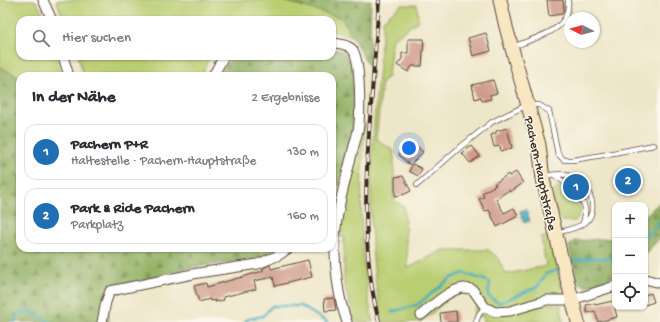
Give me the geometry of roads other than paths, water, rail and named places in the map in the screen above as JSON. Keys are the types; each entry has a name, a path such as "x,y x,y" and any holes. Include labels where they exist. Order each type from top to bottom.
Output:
{"main road":[{"name":"Pachern-Hauptstraße","path":"500,0 511,47 548,176 556,234 578,322"}],"street":[{"path":"43,0 50,16"},
{"path":"336,43 352,49 357,58 359,69 359,124 336,204"},
{"path":"64,60 68,72"},
{"path":"215,72 222,60"},
{"path":"102,321 110,292 198,273 258,264 284,252"},
{"path":"335,252 336,269 343,311 347,322"},
{"path":"648,280 660,283"},
{"path":"421,315 440,299 464,288 473,290 485,307 496,312 510,311 547,300 572,300 612,287"}],"lane":[{"path":"511,47 545,34 560,26 567,13 568,0"},
{"path":"417,185 492,122 527,105 539,105 549,111 558,154 564,160 573,160 654,145"},
{"path":"548,176 567,175 575,178 589,192 592,198 592,212 590,218 583,224 556,234"},
{"path":"548,176 566,184 581,200 585,208 583,224"},
{"path":"476,322 479,314 485,307"}],"water":[{"path":"526,209 530,221 524,223 520,211"}],"waterway":[{"path":"648,234 654,229 660,220"},
{"path":"567,265 577,260 593,258 612,259"},
{"path":"392,312 417,305 451,278 464,273 490,282 488,296 499,303 537,287 546,274 561,268"},
{"path":"245,322 248,319 263,316 272,306 301,306 327,322"},
{"path":"14,322 20,313 29,311 50,322"}],"railway":[{"path":"379,0 368,144 366,221 370,272 379,322"}],"place":[{"name":"Park & Ride Pachern","path":"628,181"},
{"name":"Pachern P+R","path":"576,187"}]}
